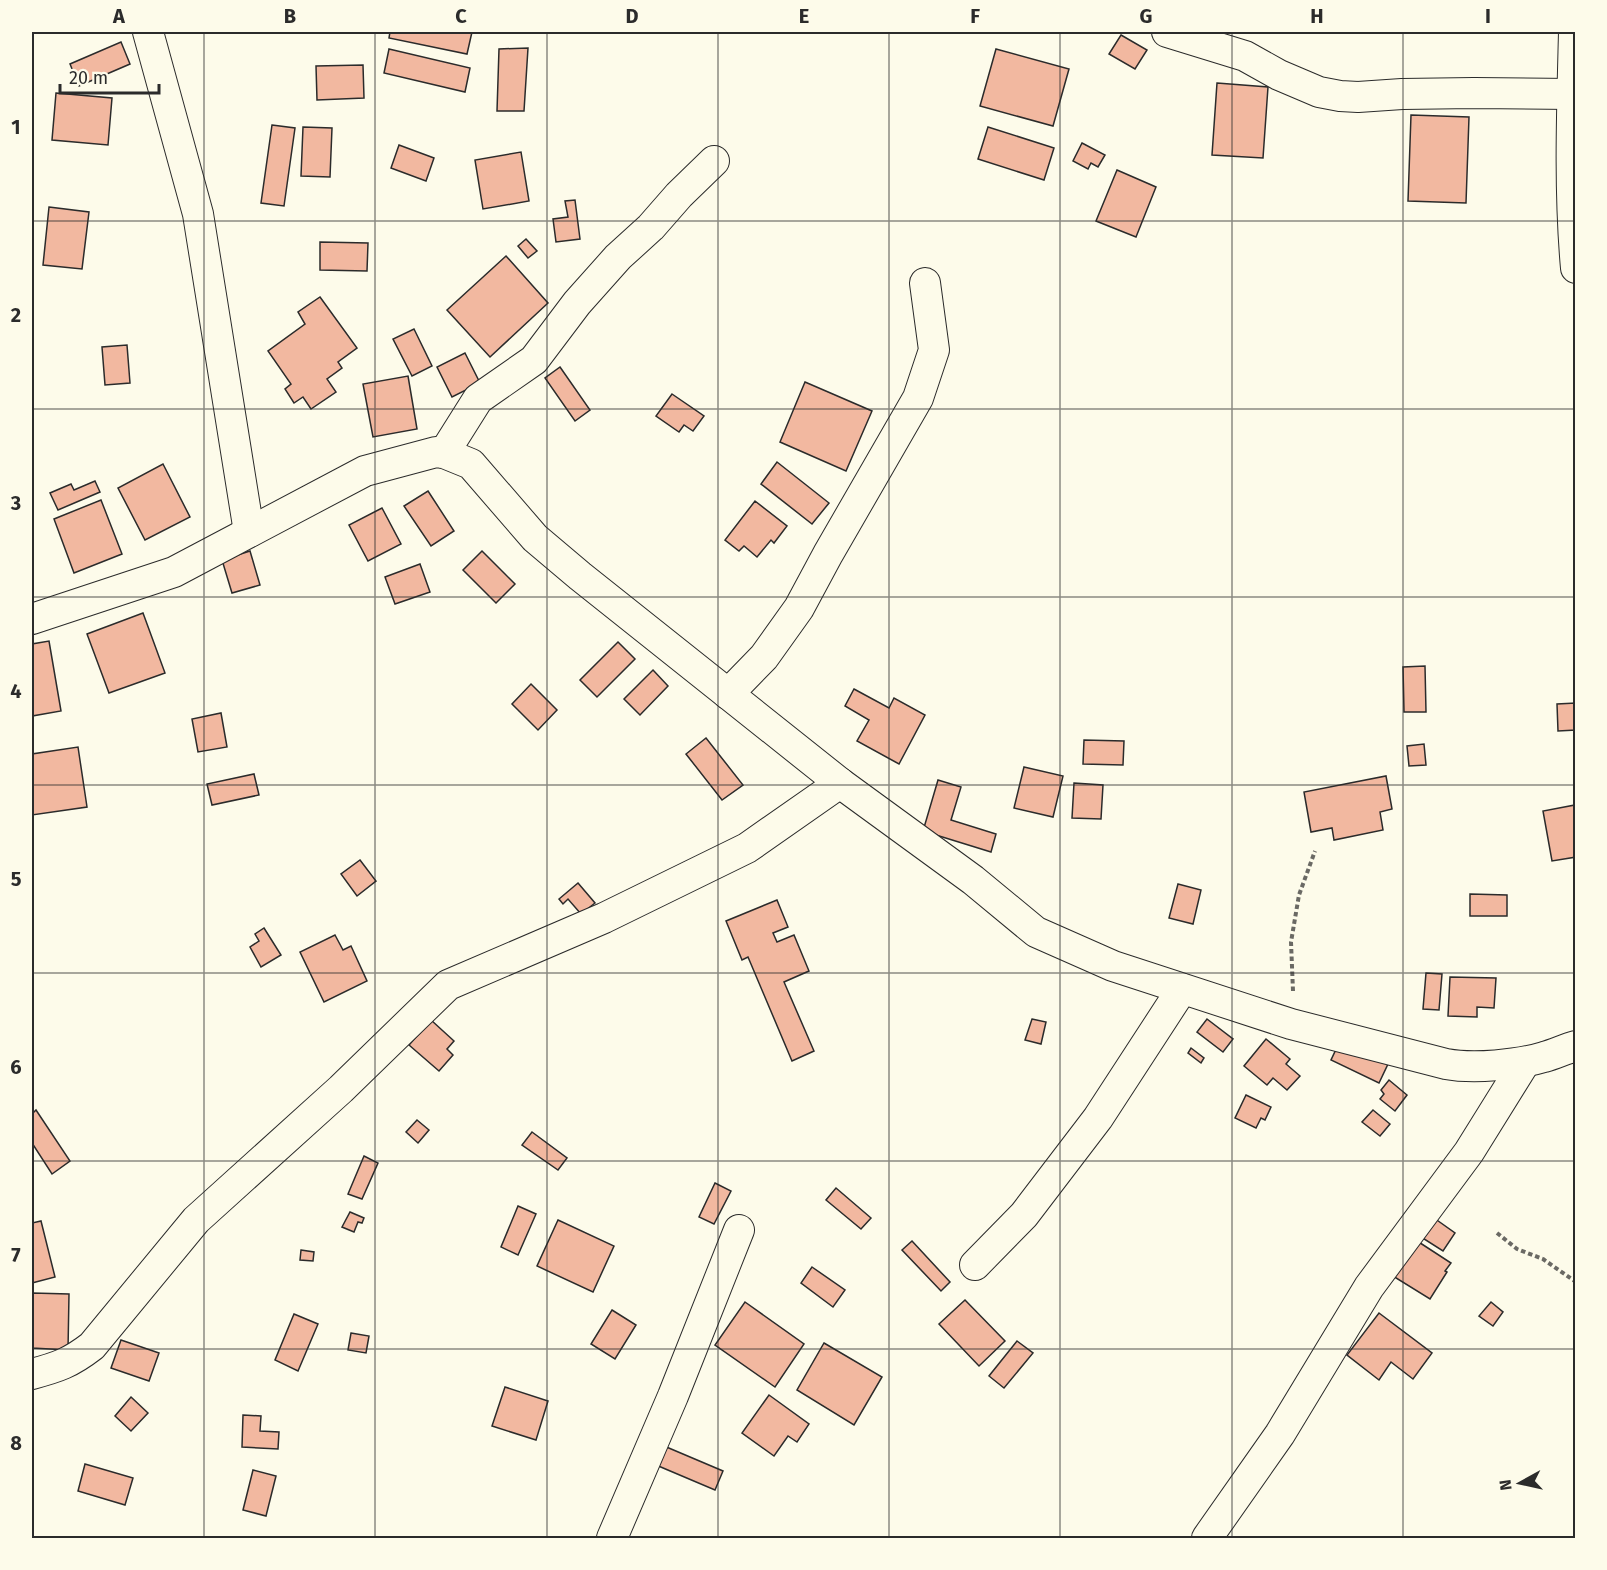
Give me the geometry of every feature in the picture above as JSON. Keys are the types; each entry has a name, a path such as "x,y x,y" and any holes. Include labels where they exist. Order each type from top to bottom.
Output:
{"street":[{"path":"148,32 198,214 249,532"},
{"path":"1167,32 1245,56 1279,75 1318,92 1340,96 1572,94"},
{"path":"1574,32 1572,225 1575,268"},
{"path":"444,453 478,399 534,360 578,303 618,258 714,161"},
{"path":"728,694 764,657 799,608 918,398 934,350 925,283"},
{"path":"32,619 174,572 365,471 436,452 444,453 471,464 535,538 580,576 840,783 973,880 1036,932 1113,966 1291,1024 1461,1067 1525,1062 1575,1046"},
{"path":"32,1374 59,1367 92,1346 196,1220 341,1089 448,985 604,918 747,848 840,783"},
{"path":"975,1265 1024,1215 1091,1127 1182,989"},
{"path":"1206,1539 1280,1434 1369,1287 1468,1152 1525,1062"},
{"path":"612,1539 673,1396 739,1230"}],"path":[{"path":"1291,1024 1294,986 1291,942 1299,895 1315,851"},
{"path":"1497,1233 1517,1249 1542,1259 1575,1282"}],"building":[{"path":"390,32 472,32 467,54 389,38"},
{"path":"1121,35 1147,50 1135,69 1109,54"},
{"path":"121,42 130,64 79,86 70,64"},
{"path":"528,48 524,111 497,111 499,49"},
{"path":"389,49 470,68 465,92 384,73"},
{"path":"996,49 1069,69 1053,126 980,106"},
{"path":"363,65 364,98 317,100 316,66"},
{"path":"1217,83 1268,87 1263,158 1212,155"},
{"path":"56,93 112,98 108,145 52,140"},
{"path":"1411,115 1469,117 1466,203 1408,201"},
{"path":"272,125 295,128 284,206 261,203"},
{"path":"303,127 332,128 330,177 301,176"},
{"path":"988,127 1054,148 1044,180 978,159"},
{"path":"1082,143 1105,155 1098,167 1091,163 1088,169 1073,161"},
{"path":"399,145 434,158 426,181 391,168"},
{"path":"521,152 529,201 483,209 475,160"},
{"path":"1117,170 1156,187 1136,237 1096,221"},
{"path":"575,200 580,239 556,242 553,219 568,217 565,201"},
{"path":"49,207 89,212 82,269 43,265"},
{"path":"526,239 537,251 528,258 518,246"},
{"path":"320,242 368,243 367,271 320,270"},
{"path":"506,256 548,303 490,357 447,310"},
{"path":"320,297 357,348 338,362 342,368 327,379 336,392 311,409 303,397 294,403 285,389 291,384 268,351 305,324 298,312"},
{"path":"414,329 432,366 412,376 393,339"},
{"path":"127,345 130,383 105,385 102,347"},
{"path":"465,353 480,383 452,397 437,367"},
{"path":"560,367 590,410 575,421 545,378"},
{"path":"408,376 417,429 373,437 363,384"},
{"path":"805,382 872,411 846,471 780,442"},
{"path":"672,394 704,416 693,431 684,425 679,432 656,416"},
{"path":"777,462 829,503 812,524 761,484"},
{"path":"163,464 190,517 145,540 118,488"},
{"path":"95,481 100,492 58,510 50,493 71,484 74,490"},
{"path":"428,491 454,531 431,546 404,506"},
{"path":"101,500 122,554 74,573 54,519"},
{"path":"755,501 787,526 774,543 771,540 757,557 744,546 739,551 725,540"},
{"path":"382,508 401,544 368,561 349,525"},
{"path":"250,551 260,585 232,593 222,560"},
{"path":"482,551 515,584 496,603 463,570"},
{"path":"420,564 430,592 395,604 385,577"},
{"path":"143,613 165,673 109,693 87,634"},
{"path":"49,641 61,711 32,716 32,644"},
{"path":"618,642 635,659 597,697 580,680"},
{"path":"1425,666 1426,712 1404,712 1403,667"},
{"path":"653,670 668,686 640,715 624,699"},
{"path":"531,684 557,710 538,730 512,704"},
{"path":"854,689 889,708 894,698 925,715 899,764 857,741 869,720 845,706"},
{"path":"1576,703 1576,730 1558,731 1557,704"},
{"path":"221,713 227,747 198,752 192,719"},
{"path":"706,738 743,785 722,800 686,754"},
{"path":"1084,740 1124,741 1123,765 1083,764"},
{"path":"1424,744 1426,765 1409,766 1407,746"},
{"path":"78,747 87,807 32,815 32,754"},
{"path":"1024,767 1063,776 1053,817 1014,808"},
{"path":"254,774 259,795 212,805 207,784"},
{"path":"1386,776 1392,809 1380,812 1383,830 1334,840 1332,828 1311,832 1304,792"},
{"path":"938,780 961,787 951,820 996,834 991,852 923,831"},
{"path":"1074,783 1103,785 1101,819 1072,818"},
{"path":"1575,805 1576,857 1552,861 1543,811"},
{"path":"360,860 376,881 357,896 341,874"},
{"path":"578,883 595,903 581,914 568,899 563,904 559,899"},
{"path":"1178,884 1201,890 1193,924 1169,918"},
{"path":"1470,894 1507,895 1507,916 1470,916"},
{"path":"777,900 788,927 773,933 777,942 794,935 809,971 784,982 814,1051 792,1061 748,957 742,960 726,921"},
{"path":"264,928 281,955 261,967 250,947 259,941 255,934"},
{"path":"335,935 343,950 351,946 367,981 324,1002 300,952"},
{"path":"1426,973 1442,974 1439,1010 1423,1009"},
{"path":"1450,977 1496,978 1494,1008 1477,1007 1477,1017 1448,1016"},
{"path":"1032,1019 1046,1022 1041,1044 1025,1040"},
{"path":"1207,1019 1233,1039 1223,1052 1197,1032"},
{"path":"431,1020 454,1041 447,1049 453,1055 439,1071 409,1045"},
{"path":"1266,1039 1290,1059 1286,1064 1300,1076 1287,1090 1273,1078 1267,1085 1244,1066"},
{"path":"1340,1041 1388,1064 1379,1083 1331,1060"},
{"path":"1191,1048 1204,1058 1201,1063 1188,1053"},
{"path":"1389,1080 1407,1095 1395,1111 1380,1099 1384,1094 1381,1090"},
{"path":"1246,1095 1271,1107 1265,1120 1261,1118 1256,1128 1235,1118"},
{"path":"36,1110 70,1161 52,1174 32,1143 32,1114"},
{"path":"1373,1110 1390,1124 1380,1136 1362,1122"},
{"path":"417,1120 429,1130 418,1143 406,1132"},
{"path":"532,1132 567,1158 558,1170 522,1145"},
{"path":"364,1156 378,1163 362,1199 348,1194"},
{"path":"715,1183 731,1191 714,1224 699,1217"},
{"path":"836,1188 871,1218 861,1229 826,1200"},
{"path":"518,1206 536,1214 518,1255 501,1247"},
{"path":"350,1212 364,1218 362,1223 358,1222 354,1232 342,1227"},
{"path":"1434,1218 1455,1233 1443,1251 1421,1237"},
{"path":"558,1220 614,1246 593,1292 537,1266"},
{"path":"41,1221 55,1277 32,1283 32,1223"},
{"path":"1411,1237 1451,1263 1430,1299 1388,1273"},
{"path":"912,1241 950,1282 941,1291 902,1250"},
{"path":"301,1250 314,1252 313,1261 300,1260"},
{"path":"812,1267 845,1290 833,1307 801,1283"},
{"path":"32,1293 69,1294 68,1350 32,1348"},
{"path":"965,1300 1005,1341 979,1366 939,1324"},
{"path":"745,1302 804,1344 775,1387 715,1345"},
{"path":"1491,1302 1503,1312 1493,1326 1479,1316"},
{"path":"612,1310 636,1325 615,1359 591,1344"},
{"path":"1379,1313 1432,1353 1413,1379 1391,1362 1379,1380 1347,1355"},
{"path":"294,1314 318,1324 298,1371 275,1360"},
{"path":"351,1333 369,1336 366,1353 348,1350"},
{"path":"121,1340 159,1353 149,1381 111,1368"},
{"path":"1017,1341 1033,1353 1004,1388 989,1376"},
{"path":"824,1343 882,1377 854,1425 797,1390"},
{"path":"505,1387 548,1401 536,1440 492,1426"},
{"path":"769,1395 809,1424 797,1442 788,1436 774,1456 742,1433"},
{"path":"131,1397 148,1413 131,1431 115,1416"},
{"path":"243,1415 261,1416 260,1431 279,1432 278,1449 242,1447"},
{"path":"657,1443 723,1471 715,1490 649,1462"},
{"path":"85,1464 133,1478 125,1505 78,1491"},
{"path":"253,1470 276,1476 266,1516 243,1510"}]}
